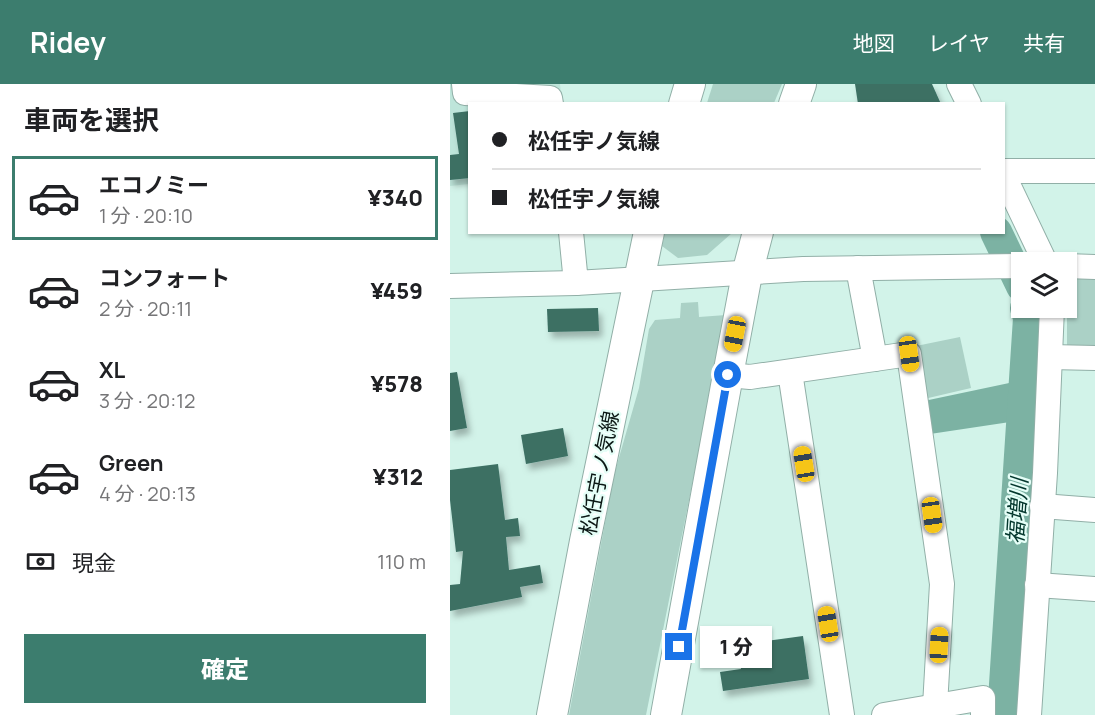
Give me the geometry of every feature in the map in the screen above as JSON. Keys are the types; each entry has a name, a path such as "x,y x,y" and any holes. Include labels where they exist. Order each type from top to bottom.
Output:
{"main road":[{"path":"685,102 690,84"},
{"path":"795,102 801,84"},
{"name":"松任宇ノ気線","path":"552,715 649,234"},
{"path":"666,715 747,274 757,234"}],"street":[{"path":"959,84 968,102"},
{"path":"460,90 550,98 551,102"},
{"path":"1005,174 1095,171"},
{"path":"1005,176 1040,252"},
{"path":"571,234 576,284"},
{"path":"450,286 576,284 803,269 1011,266"},
{"path":"1077,266 1095,267"},
{"path":"858,268 875,359"},
{"path":"1029,715 1052,318"},
{"path":"728,375 750,377 909,354 942,584 935,706"},
{"path":"1050,357 1095,358"},
{"path":"790,372 842,715"},
{"path":"1042,506 1095,510"},
{"path":"1037,585 1095,589"},
{"path":"884,715 983,698 983,715"}],"shaded area":[{"path":"450,84 560,84 562,102 468,102 468,184 450,186"},
{"path":"713,84 782,84 774,102 707,102"},
{"path":"665,234 731,234 707,255 678,258 662,246"},
{"path":"1077,276 1095,276 1095,351 1067,348 1067,318 1077,318"},
{"path":"698,302 699,317 726,315 646,715 569,715 614,475 639,388 649,329 655,320 680,318 681,303"},
{"path":"960,337 971,388 924,399 916,346"},
{"path":"1014,382 1010,422 930,434 924,401"}],"building":[{"path":"855,84 932,84 940,102 858,102"},
{"path":"468,111 468,178 450,180 450,155 459,154 453,113"},
{"path":"598,308 599,331 548,332 547,309"},
{"path":"457,372 467,428 450,431 450,373"},
{"path":"563,428 568,456 526,464 521,435"},
{"path":"498,464 505,520 518,518 520,536 506,537 509,570 540,565 543,583 520,587 522,597 450,611 450,585 460,584 463,551 456,552 450,500 450,470"},
{"path":"803,636 809,679 723,691 720,672 741,669 737,645"}],"waterway":[{"name":"福増川","path":"997,234 1011,263"},
{"name":"福増川","path":"1003,715 1029,318"}],"route":[{"path":"679,647 728,375"}]}
